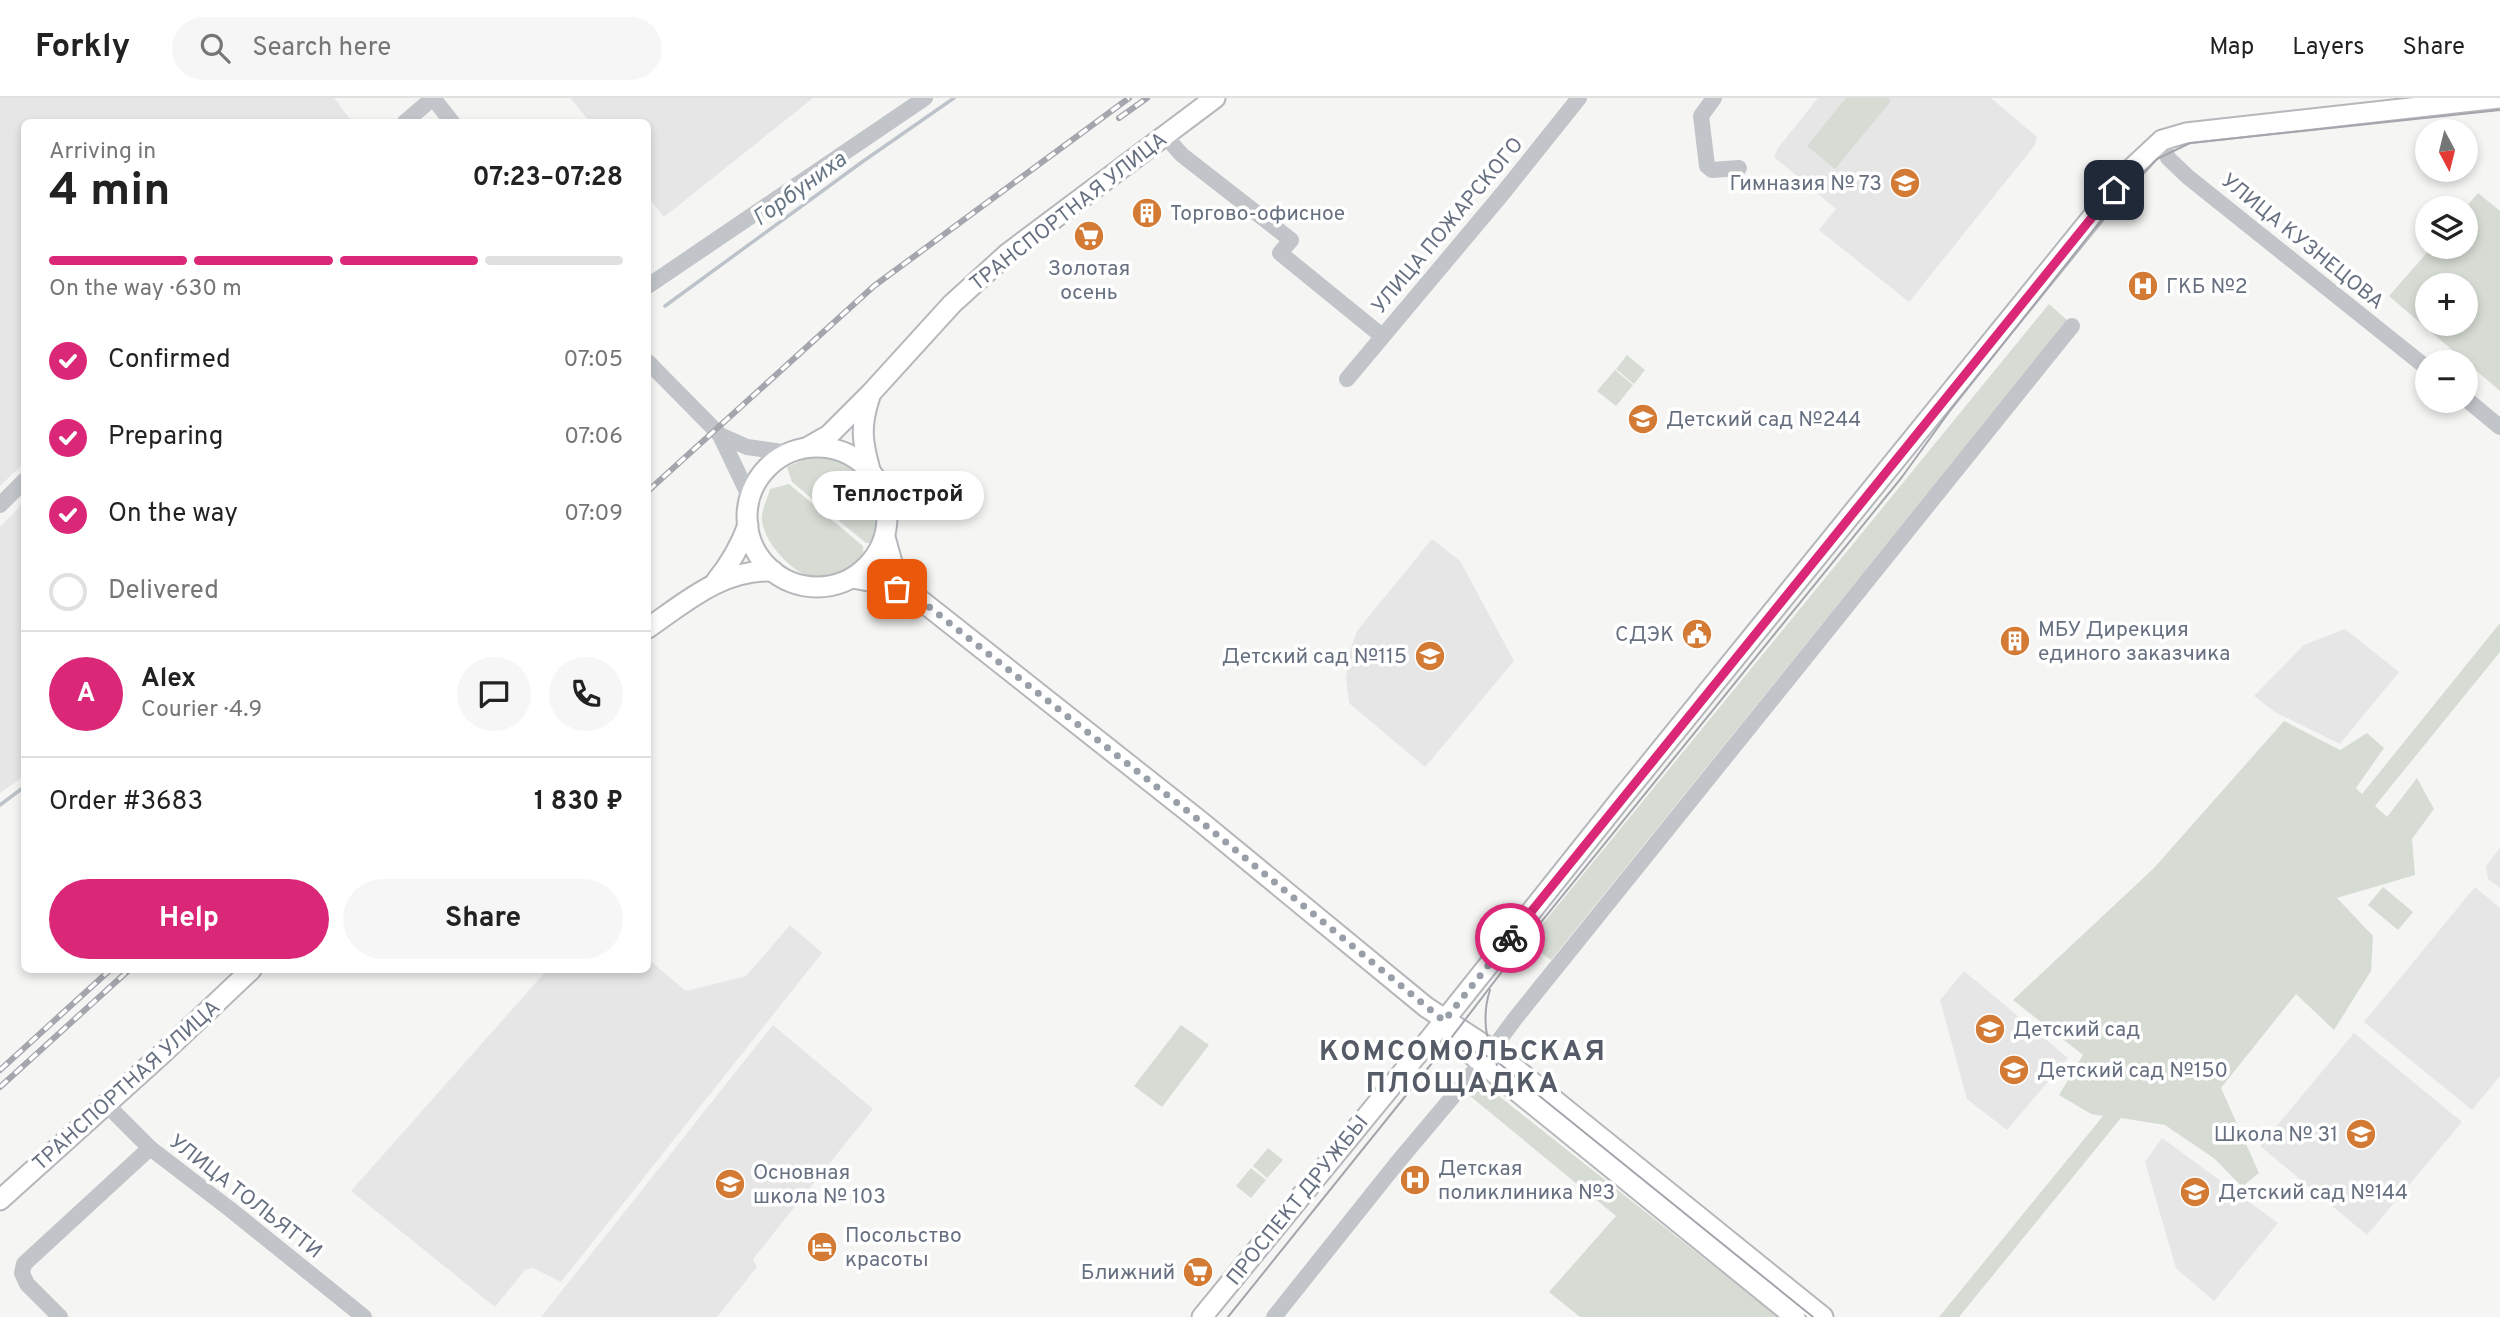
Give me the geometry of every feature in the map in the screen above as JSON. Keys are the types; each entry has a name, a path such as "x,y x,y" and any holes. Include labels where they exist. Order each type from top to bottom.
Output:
{"main road":[{"name":"ТРАНСПОРТНАЯ УЛИЦА","path":"799,450 829,435 952,304 1007,254 1215,98"},
{"path":"2162,140 2209,129 2500,98"},
{"name":"ПРОСПЕКТ ДРУЖБЫ","path":"1202,1317 1444,1021 1972,363 2132,168 2162,140"},
{"name":"ТРАНСПОРТНАЯ УЛИЦА","path":"870,470 862,440 863,416 871,393"},
{"path":"651,626 713,584 730,565 748,525 750,498 758,479 772,464 799,450 831,448 852,456 870,470 882,490 887,513 885,537 894,566 914,595 1200,821 1444,1021 1456,1040 1487,1056 1823,1317"},
{"path":"748,525 752,542 773,571 791,582 811,587 832,585 852,578 872,560 885,537"},
{"path":"713,584 754,570 773,571"},
{"path":"852,578 880,583 914,595"},
{"name":"ТРАНСПОРТНАЯ УЛИЦА","path":"0,1200 248,973"},
{"path":"1487,1056 1795,1317"}],"street":[{"path":"408,119 433,98 450,119"},
{"path":"651,284 925,98"},
{"name":"УЛИЦА ПОЖАРСКОГО","path":"1347,379 1579,98"},
{"path":"1714,98 1700,117 1707,166 1712,170 1739,168"},
{"path":"1165,136 1182,155 1291,240 1280,254 1381,336"},
{"name":"УЛИЦА КУЗНЕЦОВА","path":"2162,140 2168,158 2189,177 2415,358"},
{"path":"1274,1317 1487,1056 2072,326"},
{"path":"651,365 720,435 750,498"},
{"path":"2478,409 2500,427"},
{"path":"720,435 747,447 799,450"},
{"path":"0,505 21,484"},
{"name":"УЛИЦА ТОЛЬЯТТИ","path":"106,1104 150,1148 232,1210 364,1317"},
{"path":"60,1317 27,1284 22,1273 24,1264 150,1148"}],"shaded area":[{"path":"0,98 334,98 350,119 21,119 21,466 0,486"},
{"path":"570,98 813,98 664,217 651,201 651,119 588,119"},
{"name":"Гимназия № 73","path":"1818,98 1991,98 2037,137 2035,145 1909,302 1819,230 1836,209 1774,157 1778,148"},
{"path":"1846,98 1888,98 1891,101 1835,169 1807,146"},
{"path":"2478,193 2500,211 2500,391 2478,372 2478,350 2452,350 2436,336 2478,336 2478,273 2415,273 2415,318 2389,296 2421,259 2478,259 2478,196 2475,196"},
{"path":"2049,304 2067,320 1551,960 1527,943"},
{"path":"1627,355 1645,370 1634,384 1616,369"},
{"path":"1615,370 1633,385 1616,406 1597,391"},
{"path":"831,455 857,466 876,492 880,522 876,543 866,543 792,482 787,467 807,458"},
{"path":"789,484 863,546 864,562 846,574 825,580 804,574 783,558 767,536 762,515 770,489"},
{"path":"21,505 21,778 0,793 0,527"},
{"name":"Детский сад №115","path":"1432,539 1460,561 1514,661 1425,767 1349,703 1346,679 1350,651 1357,631"},
{"path":"2500,623 2500,652 2375,806 2387,817 2417,778 2434,809 2412,839 2415,875 2337,898 2373,936 2371,971 2334,1030 2296,994 2221,1088 2259,1173 2242,1187 2215,1159 2165,1125 2121,1118 1959,1317 1939,1317 2103,1116 2091,1114 2059,1095 2083,1055 2013,1000 2154,868 2284,721 2340,750 2367,733 2384,748 2356,788 2362,794"},
{"path":"2345,629 2399,672 2340,744 2275,712 2254,696 2304,645"},
{"path":"2500,848 2500,888 2488,879 2486,866"},
{"path":"2383,887 2413,912 2398,930 2368,905"},
{"path":"2475,887 2500,908 2500,1076 2472,1110 2364,1022"},
{"path":"790,925 822,953 561,1282 533,1268 525,1270 495,1307 351,1191 544,973 651,973 651,962 686,991 746,976"},
{"name":"Детский сад","path":"1964,971 2068,1058 2007,1130 1967,1099 1940,1000"},
{"name":"Основная школа № 103","path":"773,1025 873,1109 753,1259 757,1267 717,1317 541,1317"},
{"path":"1181,1025 1209,1045 1162,1107 1134,1086"},
{"name":"Школа № 31","path":"2354,1033 2462,1122 2367,1235 2260,1146"},
{"path":"1478,1086 1499,1096 1778,1317 1580,1317 1549,1292 1616,1216 1470,1096"},
{"name":"Детский сад №144","path":"2162,1138 2278,1223 2214,1301 2176,1268 2145,1162"},
{"path":"1268,1148 1283,1160 1267,1178 1253,1166"},
{"path":"1251,1168 1266,1180 1251,1198 1236,1186"}],"waterway":[{"name":"Горбуниха","path":"665,306 954,98"},
{"name":"Горбуниха","path":"0,805 21,789"}],"tram line":[{"path":"1228,1317 1432,1063 1520,948 1902,477 1949,412 2102,219 2157,159 2190,143 2500,110"},
{"path":"1490,990 1486,1028 1497,1065"},
{"path":"1436,1060 1458,1051 1480,1053 1495,1060 1813,1317"}],"railway":[{"path":"651,488 874,286 1129,98"},
{"path":"1119,118 1147,98"},
{"path":"0,1070 107,973"},
{"path":"0,1087 126,973"}],"way so far":[{"path":"897,589 914,595 1200,821 1444,1021 1510,938"}],"place":[{"name":"Гимназия № 73","path":"1905,183"},
{"name":"Торгово-офисное","path":"1147,213"},
{"name":"Золотая осень","path":"1089,236"},
{"name":"ГКБ №2","path":"2143,286"},
{"name":"Детский сад №244","path":"1643,419"},
{"name":"Теплострой","path":"897,589"},
{"name":"СДЭК","path":"1697,634"},
{"name":"МБУ Дирекция единого заказчика","path":"2015,641"},
{"name":"Детский сад №115","path":"1430,656"},
{"name":"Детский сад","path":"1990,1029"},
{"name":"Детский сад №150","path":"2014,1070"},
{"name":"Школа № 31","path":"2361,1134"},
{"name":"Детская поликлиника №3","path":"1415,1180"},
{"name":"Основная школа № 103","path":"730,1184"},
{"name":"Детский сад №144","path":"2195,1192"},
{"name":"Посольство красоты","path":"822,1247"},
{"name":"Ближний","path":"1198,1272"}],"district":[{"name":"КОМСОМОЛЬСКАЯ ПЛОЩАДКА","path":"1463,1066"}],"route":[{"path":"1510,938 2114,190"}]}
